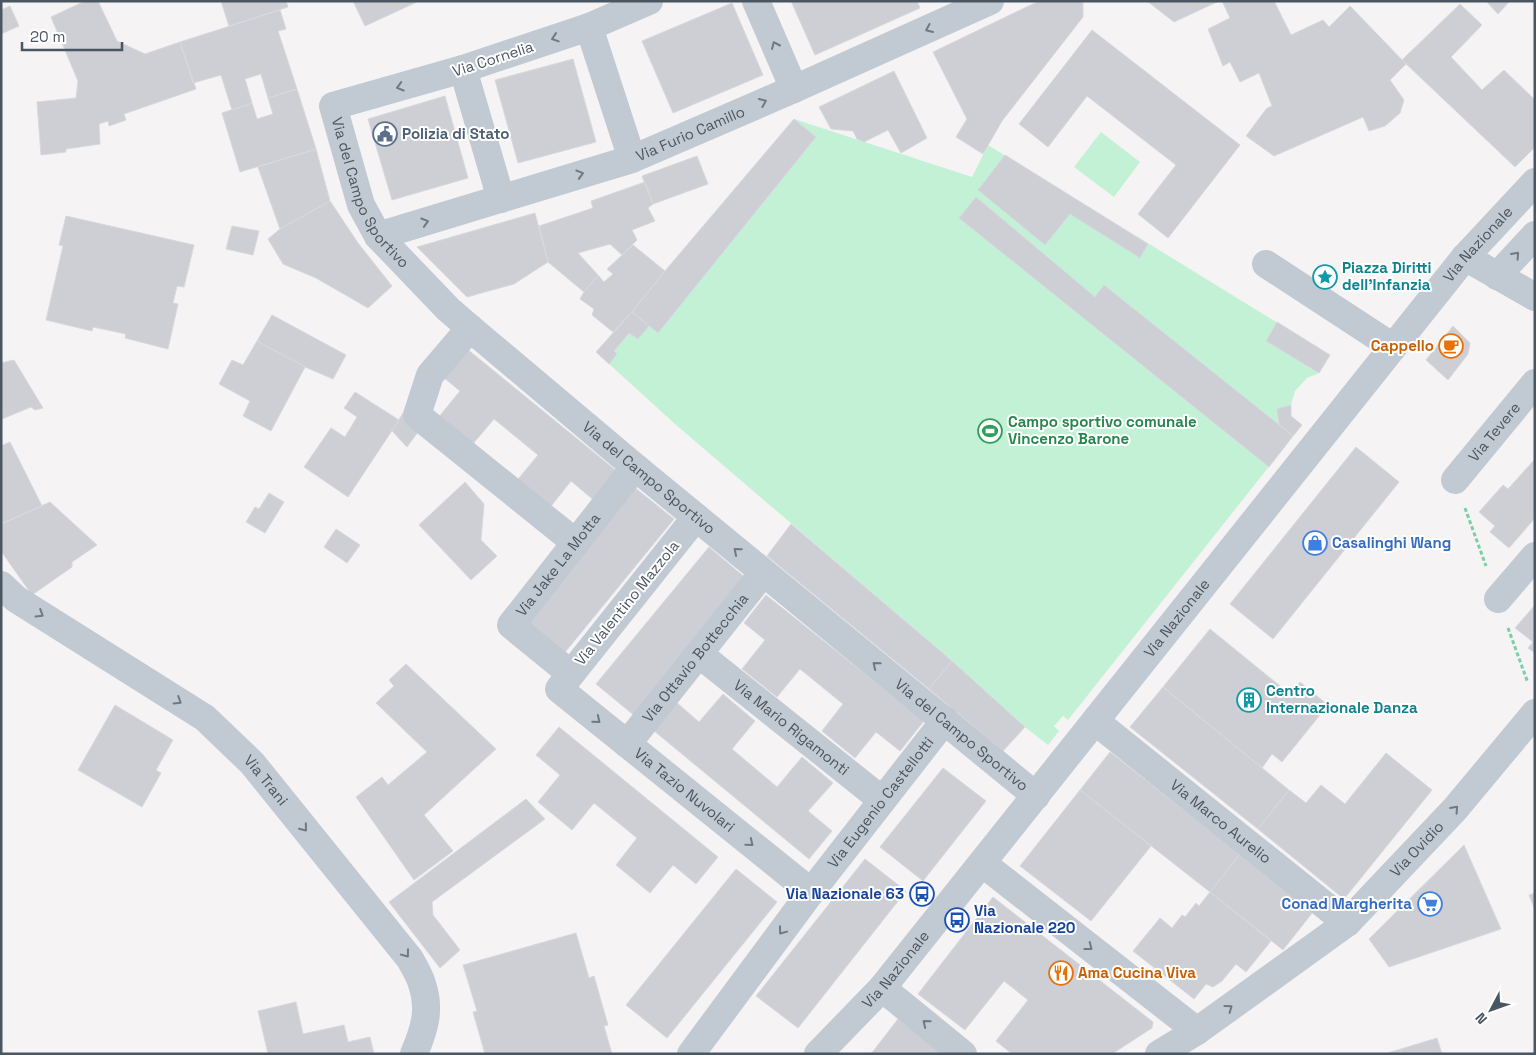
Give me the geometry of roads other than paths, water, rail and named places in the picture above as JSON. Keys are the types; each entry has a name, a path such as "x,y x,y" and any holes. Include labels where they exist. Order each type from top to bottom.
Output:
{"street":[{"name":"Via Cornelia","path":"333,106 463,69 589,27 649,1"},
{"path":"756,1 794,88"},
{"name":"Via Furio Camillo","path":"378,236 632,158 794,88 952,9 990,1"},
{"path":"589,27 632,158"},
{"path":"463,69 501,198"},
{"name":"Via del Campo Sportivo","path":"333,106 362,205 378,236 448,309 635,467 1036,796"},
{"name":"Via Nazionale","path":"818,1054 882,988 1465,257 1535,182"},
{"path":"1497,276 1535,235"},
{"path":"1465,257 1535,297"},
{"path":"1266,264 1393,347"},
{"path":"470,328 430,375 417,414 576,543"},
{"name":"Via Tevere","path":"1455,480 1535,383"},
{"name":"Via Jake La Motta","path":"565,682 511,625 635,467"},
{"name":"Via Valentino Mazzola","path":"565,682 696,517"},
{"path":"1498,599 1535,556"},
{"name":"Via Ottavio Bottecchia","path":"627,744 764,573"},
{"name":"Via Trani","path":"1,586 16,599 205,718 252,763 410,959 422,984 427,1008 424,1031 414,1054"},
{"name":"Via Mario Rigamonti","path":"699,654 882,800"},
{"name":"Via Tazio Nuvolari","path":"565,682 627,744 812,892"},
{"name":"Via Ovidio","path":"1159,1054 1197,1030 1347,922 1455,809 1535,713"},
{"name":"Via Eugenio Castellotti","path":"691,1054 812,892 945,720"},
{"name":"Via Marco Aurelio","path":"1095,721 1347,922"},
{"path":"982,863 1197,1030"},
{"path":"882,988 964,1054"}],"place":[{"name":"Polizia di Stato","path":"385,134"},
{"name":"Piazza Diritti dell'Infanzia","path":"1325,277"},
{"name":"Cappello","path":"1451,346"},
{"name":"Campo sportivo comunale Vincenzo Barone","path":"990,431"},
{"name":"Casalinghi Wang","path":"1315,543"},
{"name":"Centro Internazionale Danza","path":"1249,700"},
{"name":"Via Nazionale 63","path":"922,894"},
{"name":"Conad Margherita","path":"1430,904"},
{"name":"Via Nazionale 220","path":"957,920"},
{"name":"Ama Cucina Viva","path":"1061,973"}]}
